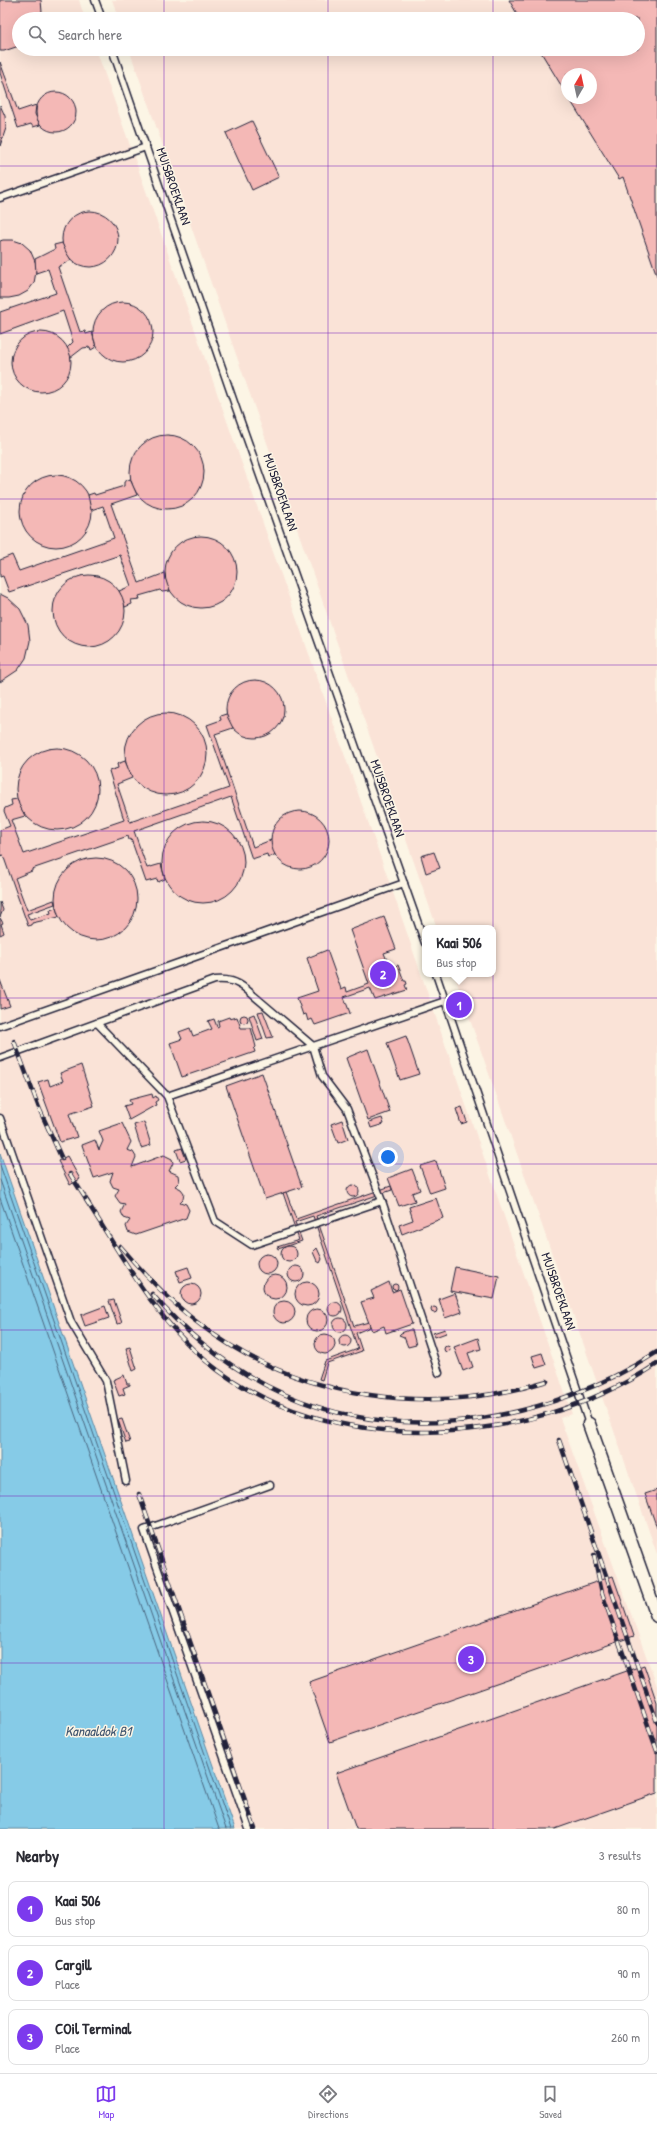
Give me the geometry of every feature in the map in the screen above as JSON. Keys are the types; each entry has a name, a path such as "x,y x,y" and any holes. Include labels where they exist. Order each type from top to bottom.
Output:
{"street":[{"name":"MUISBROEKLAAN","path":"589,1424 657,1616"}],"lane":[{"path":"95,0 99,12"},
{"name":"MUISBROEKLAAN","path":"114,56 422,934"},
{"path":"0,198 146,147"},
{"path":"0,1026 404,883"},
{"name":"MUISBROEKLAAN","path":"437,977 589,1424"},
{"path":"0,1058 215,980 226,979 237,982 312,1046 322,1076 348,1109 382,1201 439,1373"},
{"path":"167,1096 445,1001"},
{"path":"97,1022 167,1096 215,1221 252,1245 382,1201"},
{"path":"0,1118 71,1322 106,1381 126,1481"},
{"path":"249,1829 144,1530 270,1485"}],"shaded area":[{"path":"0,0 79,0 83,12 12,12 12,56 98,56 397,904 572,1414 560,1418 657,1686 657,1829 235,1829 0,1153"},
{"path":"112,0 657,0 657,1554 455,977 496,977 496,925 436,925 131,56 645,56 645,12 116,12"}],"water":[{"name":"Kanaaldok B1","path":"0,1153 235,1829 0,1829"}],"building":[{"path":"0,0 41,0 42,12 12,12 12,48 0,51"},
{"path":"509,0 657,0 657,276 623,177 619,179 573,104 597,104 597,68 561,68 561,85 543,56 645,56 645,12 516,12"},
{"path":"0,62 18,111 36,105 35,114 40,125 33,127 31,124 18,128 0,73"},
{"path":"60,92 67,95 73,101 76,112 75,120 67,129 60,132 52,132 45,129 37,120 36,108 39,101 48,93"},
{"path":"0,105 5,116 6,128 0,146"},
{"path":"252,121 279,177 252,190 226,133"},
{"path":"90,211 101,213 110,219 116,228 118,239 116,250 110,259 101,265 90,267 79,265 70,259 64,250 62,239 64,228 70,219 79,213"},
{"path":"13,240 22,243 30,250 37,266 34,283 28,291 19,296 9,298 0,298 0,241"},
{"path":"62,243 71,260 58,267 80,332 85,331 86,334 92,332 96,347 91,350 90,347 83,348 70,358 67,348 73,342 63,311 0,334 0,312 56,293 48,269 36,273 35,259 55,249 54,245"},
{"path":"123,302 140,307 148,315 153,332 148,349 140,357 123,362 106,357 98,349 93,332 98,315 106,307"},
{"path":"41,332 58,337 66,345 71,362 66,379 58,387 41,392 24,387 16,379 11,362 16,345 24,337"},
{"path":"160,435 174,435 188,441 198,451 204,465 204,479 198,493 188,503 174,509 160,509 146,503 136,493 130,479 130,465 136,451 146,441"},
{"path":"56,475 76,481 86,491 92,511 86,531 76,541 56,547 36,541 26,531 20,511 26,491 36,481"},
{"path":"130,479 137,495 111,504 139,583 165,573 170,591 162,592 160,590 139,596 140,599 131,600 132,604 125,607 119,591 131,586 120,555 9,592 3,576 0,577 0,560 12,555 19,571 114,538 103,506 91,510 88,495 94,493 95,495 124,486 124,482"},
{"path":"201,536 215,539 227,546 234,558 237,572 234,586 227,598 215,605 201,608 187,605 175,598 168,586 165,572 168,558 175,546 187,539"},
{"path":"89,575 109,581 119,591 125,611 119,631 109,641 89,647 69,641 59,631 53,611 59,591 69,581"},
{"path":"0,594 8,598 20,609 28,625 30,641 26,658 18,670 0,682"},
{"path":"255,680 266,682 279,693 282,698 284,709 282,720 271,733 266,736 255,738 244,736 231,725 228,720 226,709 228,698 239,685 244,682"},
{"path":"158,713 174,713 189,720 200,731 207,746 207,762 204,770 195,783 182,792 174,795 158,795 143,788 132,777 125,762 125,746 132,731 143,720"},
{"path":"226,714 233,728 215,734 253,847 271,840 276,854 268,858 267,854 252,859 231,797 134,831 147,868 161,864 165,879 158,882 157,879 146,882 131,839 129,840 128,836 32,869 32,871 15,878 27,910 54,900 55,904 27,914 30,920 51,913 50,910 56,908 59,917 32,923 32,925 28,926 3,855 0,856 0,830 10,826 4,811 5,808 12,805 11,800 17,799 25,816 11,820 24,854 124,820 109,771 118,768 117,764 125,761 132,778 117,784 130,822 229,788 207,725 221,720 220,716"},
{"path":"49,748 65,748 80,755 91,766 98,781 98,797 95,805 86,818 73,827 65,830 49,830 34,823 23,812 16,797 16,781 23,766 34,755"},
{"path":"300,811 311,813 324,824 327,829 329,840 327,851 316,864 311,867 300,869 289,867 276,856 273,851 271,840 273,829 284,816 289,813"},
{"path":"195,821 211,821 226,828 237,839 244,854 244,870 241,878 232,891 219,900 211,903 195,903 180,896 169,885 162,870 162,854 169,839 180,828"},
{"path":"434,852 440,868 426,873 421,856"},
{"path":"88,858 104,858 119,865 130,876 137,891 137,907 134,915 125,928 112,937 104,940 88,940 73,933 62,922 55,907 55,891 62,876 73,865"},
{"path":"0,902 3,910 0,917"},
{"path":"384,917 396,949 384,953 390,968 398,965 404,981 406,981 407,984 405,985 407,990 375,1000 370,988 344,997 350,1013 315,1025 312,1019 308,1021 306,1014 303,1015 297,998 318,991 307,958 327,950 341,989 346,987 347,992 369,984 350,930"},
{"path":"0,918 3,923 1,924 4,933 0,935"},
{"path":"0,980 10,1006 0,1009"},
{"path":"263,1011 273,1037 267,1038 258,1012"},
{"path":"254,1014 263,1039 257,1041 249,1016"},
{"path":"242,1015 246,1015 248,1019 246,1023 242,1023 240,1021 240,1017"},
{"path":"229,1017 230,1019 237,1017 241,1028 251,1028 256,1047 254,1049 255,1052 182,1077 170,1043 182,1039 179,1032 190,1028 193,1036 212,1029 208,1021 214,1019 217,1027 219,1026 218,1021"},
{"path":"406,1036 419,1074 400,1080 387,1043"},
{"path":"368,1049 390,1112 368,1120 346,1058"},
{"path":"81,1065 94,1106 69,1114 77,1137 60,1142 38,1082 48,1079 50,1086 63,1081 60,1073"},
{"path":"262,1073 302,1187 265,1199 226,1086"},
{"path":"152,1094 153,1098 156,1096 158,1100 155,1102 156,1105 129,1120 124,1106 131,1104 129,1100"},
{"path":"462,1107 467,1122 461,1124 456,1109"},
{"path":"382,1118 384,1124 371,1128 369,1122"},
{"path":"342,1120 348,1139 338,1143 331,1124"},
{"path":"144,1122 151,1145 141,1148 134,1125"},
{"path":"122,1123 131,1142 127,1150 133,1152 136,1157 132,1167 164,1155 172,1159 173,1163 169,1171 178,1175 179,1182 175,1186 181,1189 184,1193 183,1199 180,1202 186,1204 189,1210 186,1218 136,1235 128,1232 126,1226 130,1220 124,1218 121,1212 125,1204 120,1203 115,1196 119,1189 113,1187 110,1181 113,1172 94,1178 82,1145 95,1140 99,1150 103,1141 99,1131"},
{"path":"182,1148 186,1159 180,1161 176,1150"},
{"path":"67,1156 80,1179 70,1185 58,1161"},
{"path":"436,1161 445,1188 430,1193 420,1166"},
{"path":"412,1169 420,1190 412,1193 415,1201 399,1206 388,1178"},
{"path":"351,1185 355,1185 359,1191 355,1197 351,1197 347,1193 347,1189"},
{"path":"391,1186 392,1190 316,1216 354,1326 369,1322 370,1327 356,1333 362,1351 327,1363 322,1380 319,1379 325,1361 358,1349 313,1216 295,1222 302,1241 278,1249 277,1247 299,1240 283,1193 286,1192 296,1219"},
{"path":"436,1198 443,1218 402,1234 399,1225 413,1220 409,1207"},
{"path":"289,1246 295,1248 297,1254 295,1260 289,1262 283,1260 281,1254 283,1248"},
{"path":"317,1248 322,1259 320,1263 317,1261 313,1252"},
{"path":"263,1254 271,1254 277,1260 277,1268 271,1274 263,1274 257,1268 257,1260"},
{"path":"296,1266 302,1268 304,1274 302,1280 296,1282 290,1280 288,1274 290,1268"},
{"path":"188,1267 192,1278 180,1282 176,1271"},
{"path":"455,1267 499,1276 494,1299 450,1291"},
{"path":"275,1275 283,1279 287,1287 283,1295 275,1299 267,1295 263,1287 267,1279"},
{"path":"307,1282 312,1283 318,1289 318,1299 312,1305 307,1306 302,1305 296,1299 295,1294 296,1289 302,1283"},
{"path":"389,1282 392,1292 400,1289 412,1324 386,1333 384,1326 372,1331 361,1302 374,1298 371,1291"},
{"path":"191,1284 198,1287 201,1294 198,1301 191,1304 184,1301 181,1294 184,1287"},
{"path":"395,1284 398,1287 395,1290 392,1287"},
{"path":"455,1293 462,1312 445,1318 439,1299"},
{"path":"114,1300 122,1323 117,1324 109,1301"},
{"path":"280,1301 288,1301 295,1308 295,1316 288,1323 280,1323 273,1316 273,1308"},
{"path":"335,1302 340,1304 342,1309 340,1314 335,1316 330,1314 328,1309 330,1304"},
{"path":"105,1306 109,1318 85,1326 81,1315"},
{"path":"434,1307 437,1310 434,1313 431,1310"},
{"path":"313,1309 321,1309 328,1316 328,1324 321,1331 313,1331 306,1324 306,1316"},
{"path":"340,1318 345,1320 347,1325 345,1330 340,1332 335,1330 333,1325 335,1320"},
{"path":"445,1329 446,1333 435,1337 433,1333"},
{"path":"412,1330 416,1345 408,1347 404,1337 399,1335"},
{"path":"325,1334 332,1337 335,1344 332,1351 325,1354 318,1351 315,1344 318,1337"},
{"path":"347,1335 350,1336 350,1346 343,1347 340,1346 339,1339 340,1336"},
{"path":"478,1338 481,1349 468,1353 473,1367 463,1371 454,1347"},
{"path":"447,1346 450,1349 447,1352 444,1349"},
{"path":"130,1347 137,1369 133,1371 126,1348"},
{"path":"542,1353 546,1365 536,1368 532,1356"},
{"path":"124,1375 127,1384 130,1385 123,1388 125,1394 119,1396 113,1380"},
{"path":"122,1419 130,1442 126,1443 118,1420"},
{"path":"657,1490 657,1528 645,1494"},
{"path":"613,1576 634,1636 330,1742 309,1682"},
{"path":"644,1665 657,1703 657,1793 555,1829 356,1829 336,1773"}],"railway":[{"path":"14,1041 39,1108 62,1159"},
{"path":"70,1174 89,1204"},
{"path":"86,1200 140,1285 170,1325 187,1344 206,1361 256,1394 311,1416 369,1428 430,1432 491,1427 550,1413 606,1392 657,1364"},
{"path":"120,1246 159,1288 202,1326 240,1351 281,1371 324,1385 368,1395 413,1399 458,1398 503,1392 547,1381"},
{"path":"152,1294 166,1310 197,1339 248,1376 286,1395 332,1411 379,1420 428,1422 476,1419 524,1410 571,1395 616,1376 657,1352"},
{"path":"559,1440 657,1722"},
{"path":"139,1494 255,1829"},
{"path":"594,1555 602,1593 657,1751"}],"place":[{"name":"Cargill","path":"383,974"},
{"name":"Kaai 506","path":"459,1005"},
{"name":"COil Terminal","path":"471,1659"}]}
